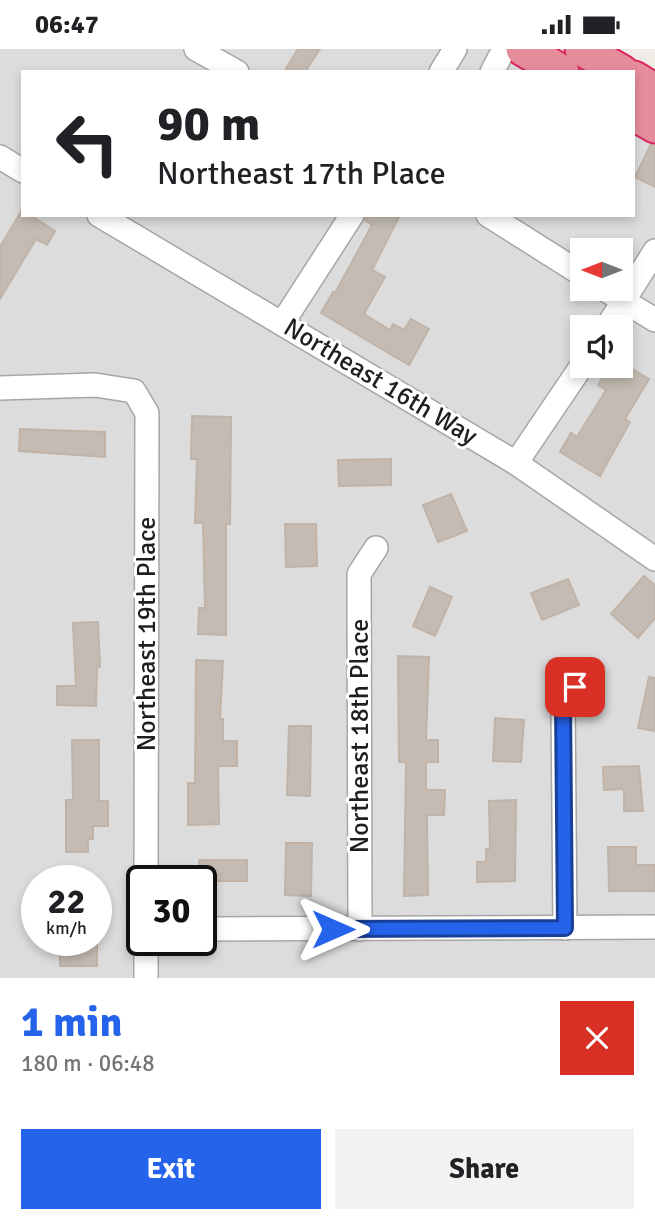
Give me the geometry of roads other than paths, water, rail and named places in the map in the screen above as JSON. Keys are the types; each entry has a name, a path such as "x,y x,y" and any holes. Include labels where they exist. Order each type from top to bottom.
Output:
{"highway":[{"path":"523,49 559,70"},
{"path":"582,49 619,70"},
{"path":"635,79 655,91"},
{"path":"635,115 655,126"}],"street":[{"path":"196,49 233,70"},
{"path":"442,70 455,49"},
{"path":"493,70 504,49"},
{"name":"Northeast 16th Way","path":"102,217 516,463 655,559"},
{"path":"283,322 351,217"},
{"path":"491,217 570,267"},
{"path":"616,315 655,251"},
{"path":"625,302 655,320"},
{"path":"516,463 574,378"},
{"name":"Northeast 19th Place","path":"0,388 95,386 134,391 147,413 146,865"},
{"name":"Northeast 18th Place","path":"360,929 359,574 376,548"},
{"path":"565,928 563,702 586,672"},
{"path":"217,929 655,927"},
{"path":"146,956 146,978"}]}
